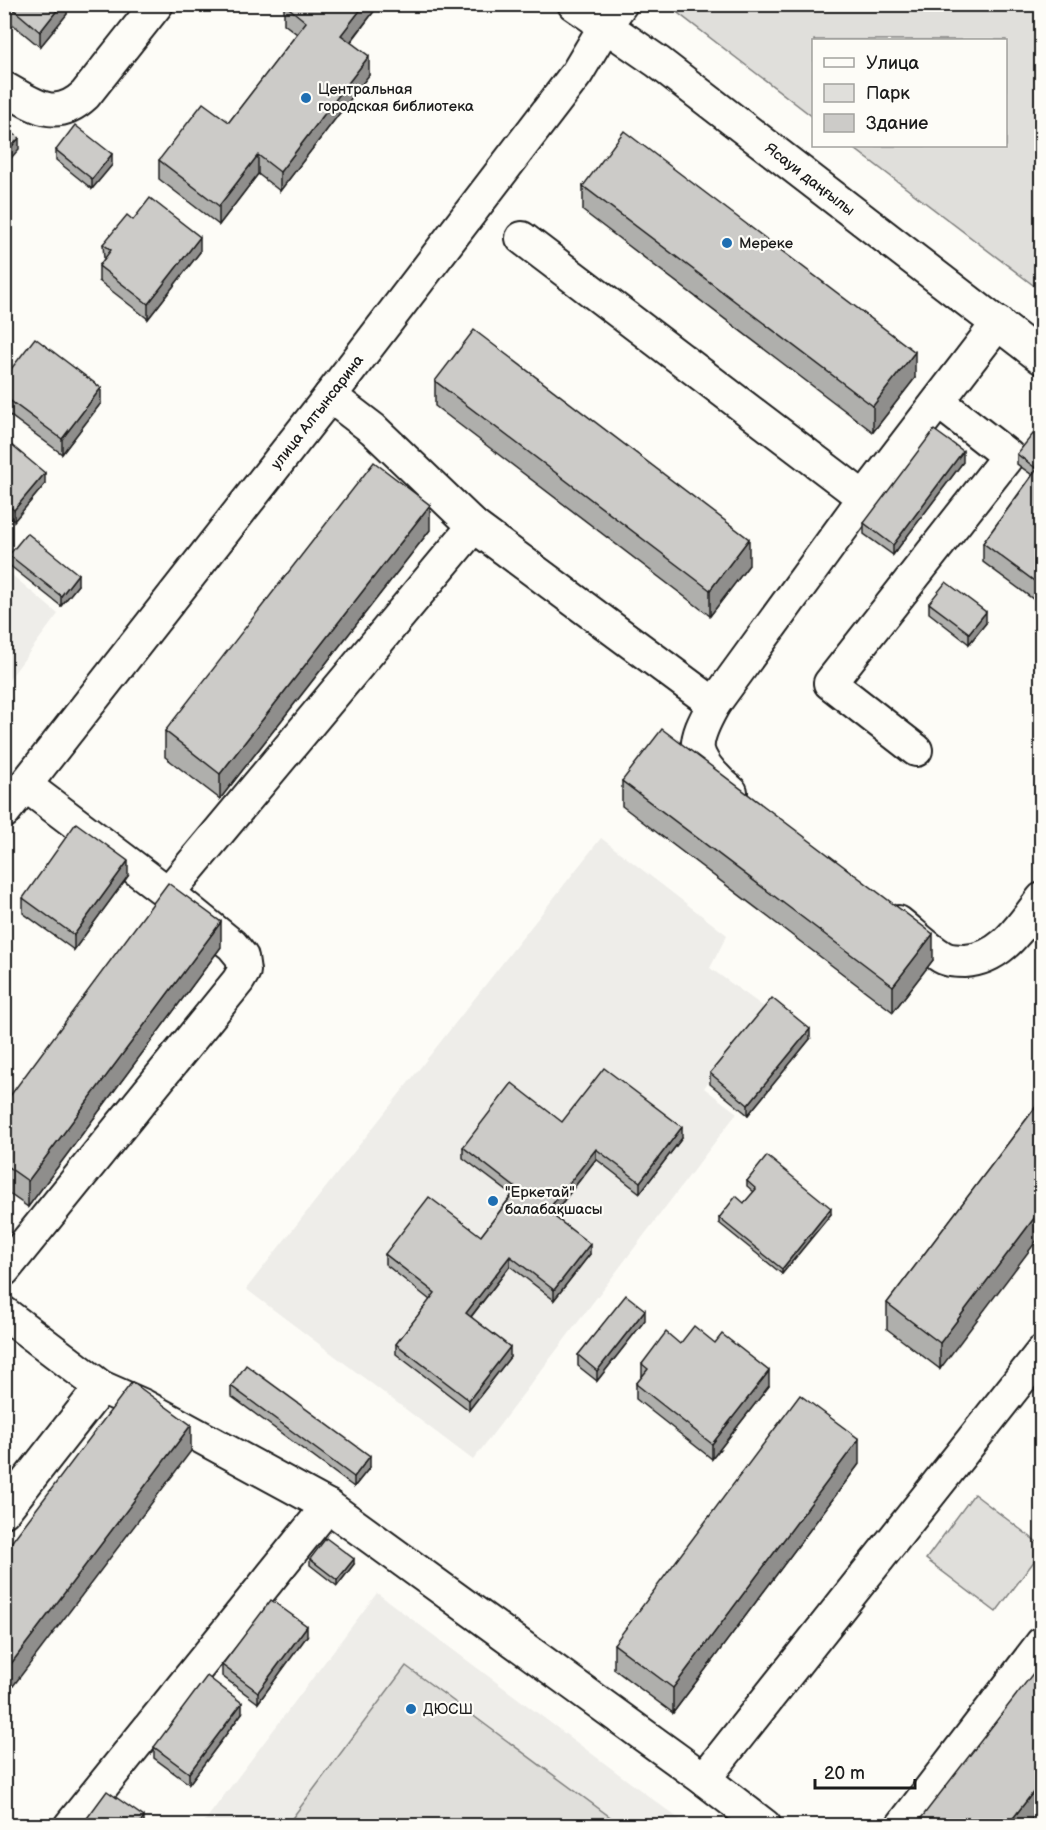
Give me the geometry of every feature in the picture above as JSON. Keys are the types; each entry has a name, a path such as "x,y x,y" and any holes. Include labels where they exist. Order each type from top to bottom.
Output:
{"street":[{"path":"4,88 43,108 63,110 74,105 158,4"},
{"name":"Ясауи даңғылы","path":"574,4 613,15 658,62 1041,358"},
{"name":"улица Алтынсарина","path":"4,812 330,396 577,73 613,15"},
{"path":"522,238 864,498"},
{"path":"751,807 714,778 698,750 701,729 714,704 864,498 998,324"},
{"path":"330,396 373,429 474,526 714,704"},
{"path":"916,750 830,683 1008,456 939,402"},
{"path":"168,893 474,526"},
{"path":"4,1270 244,971 242,957 232,945 168,893 25,785"},
{"path":"879,907 942,957 952,961 989,956 1008,943 1041,899"},
{"path":"4,1313 101,1388 144,1406 328,1506 704,1779 765,1826"},
{"path":"704,1779 1041,1352"},
{"path":"4,1511 101,1388"},
{"path":"70,1826 328,1506"},
{"path":"902,1826 1041,1642"}],"shaded area":[{"path":"5,569 58,614 5,685"},
{"name":"\"Еркетай\" балабақшасы","path":"601,838 727,935 710,968 764,1007 704,1088 737,1113 473,1460 246,1289"},
{"name":"ДЮСШ","path":"377,1593 687,1825 201,1826"}],"green space":[{"path":"685,4 1041,5 1041,291 852,147 1007,147 1007,39 812,39 812,116 678,13"},
{"path":"974,1494 1041,1545 1041,1552 996,1612 926,1559"},
{"path":"406,1666 621,1825 287,1825"}],"building":[{"path":"7,4 62,4 40,32"},
{"name":"Центральная городская библиотека","path":"284,4 365,4 341,35 369,56 280,172 258,155 219,206 159,160 203,103 229,122 306,22"},
{"path":"75,125 112,154 92,179 56,150"},
{"path":"4,126 19,138 4,155"},
{"path":"624,131 915,352 873,406 583,186"},
{"path":"150,198 200,237 148,304 99,266 111,250 103,244 127,215 133,220"},
{"path":"474,330 749,539 710,590 435,381"},
{"path":"35,338 101,388 62,439 4,396 4,378"},
{"path":"934,430 963,451 893,545 864,523"},
{"path":"1033,434 1041,440 1041,466 1037,469 1017,454"},
{"path":"4,439 45,473 14,510 4,502"},
{"path":"374,462 430,505 220,774 165,731"},
{"path":"1041,466 1041,586 983,543"},
{"path":"27,533 78,574 61,596 9,555"},
{"path":"946,582 986,612 969,633 929,603"},
{"path":"662,729 933,934 893,986 622,781"},
{"path":"76,823 128,861 74,935 23,898"},
{"path":"168,883 221,922 28,1181 4,1164 4,1104"},
{"path":"772,998 810,1029 748,1105 710,1073"},
{"path":"604,1068 682,1127 640,1182 596,1149 547,1211 590,1244 554,1290 510,1256 466,1313 510,1347 469,1400 396,1344 435,1293 385,1254 429,1197 481,1236 517,1189 463,1147 512,1083 562,1122"},
{"path":"1041,1100 1041,1209 940,1343 887,1303"},
{"path":"767,1156 831,1208 782,1269 719,1218 736,1196 744,1203 756,1189 747,1181"},
{"path":"626,1295 645,1310 597,1371 578,1355"},
{"path":"694,1326 715,1343 722,1334 769,1371 712,1444 636,1384 648,1369 642,1364 666,1332 680,1344"},
{"path":"246,1365 370,1456 354,1477 231,1386"},
{"path":"132,1382 191,1425 4,1673 4,1552"},
{"path":"800,1395 859,1439 673,1688 614,1644"},
{"path":"326,1538 354,1559 337,1580 310,1559"},
{"path":"271,1600 307,1626 258,1692 222,1665"},
{"path":"1041,1663 1041,1782 1007,1826 915,1826"},
{"path":"207,1676 242,1703 189,1773 154,1747"},
{"path":"107,1791 144,1817 138,1826 82,1825"}],"place":[{"name":"Центральная городская библиотека","path":"306,98"},
{"name":"Мереке","path":"727,243"},
{"name":"\"Еркетай\" балабақшасы","path":"493,1201"},
{"name":"ДЮСШ","path":"411,1709"}]}
